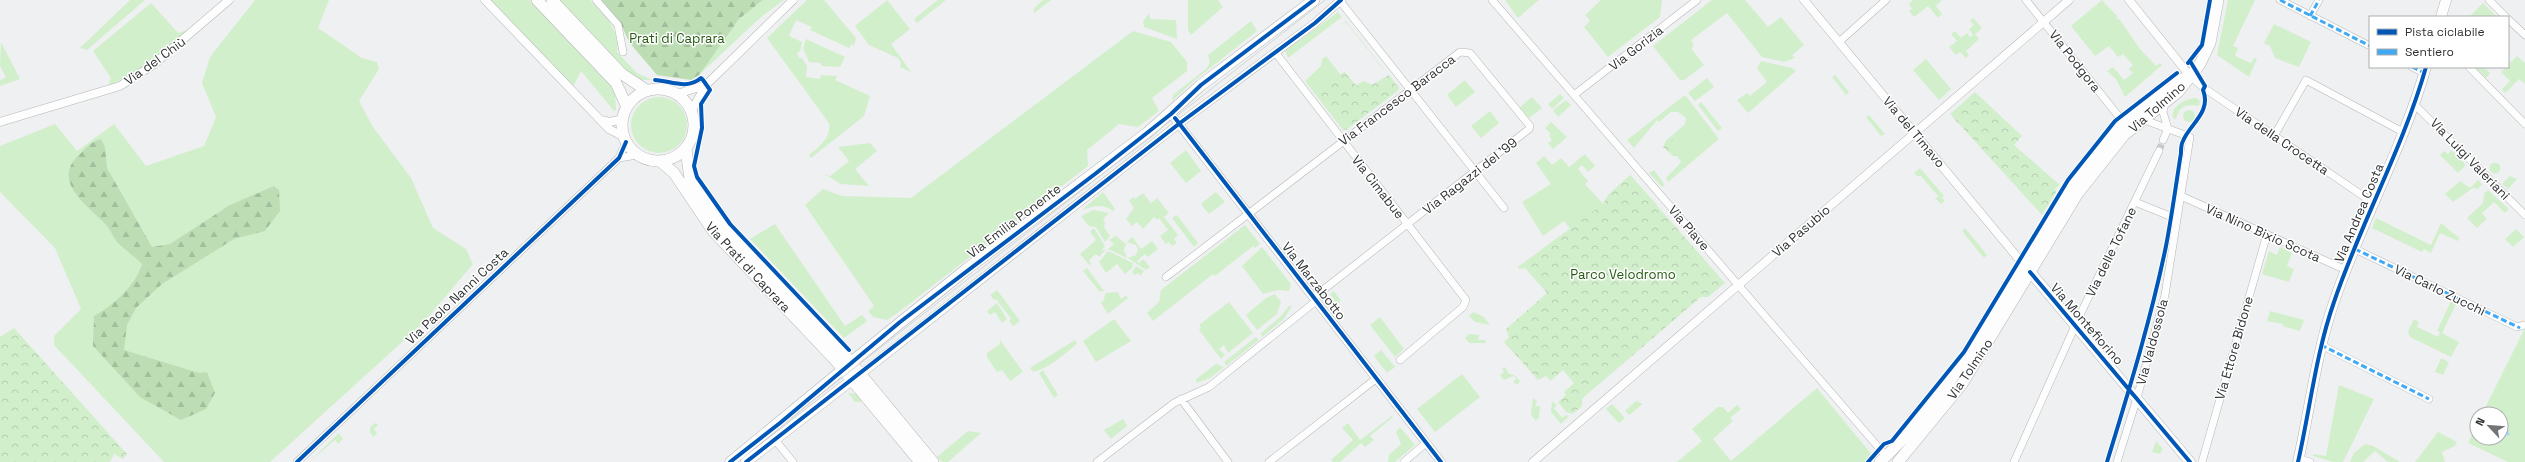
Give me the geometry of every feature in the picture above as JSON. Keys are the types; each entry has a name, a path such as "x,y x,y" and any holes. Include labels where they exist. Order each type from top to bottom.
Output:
{"main road":[{"path":"537,0 616,83 627,107"},
{"path":"552,0 622,74 646,90"},
{"name":"Via Emilia Ponente","path":"730,462 968,268 1171,114 1201,86 1314,0"},
{"path":"2190,76 2207,49 2218,0"},
{"path":"2441,16 2445,0"},
{"name":"Via Andrea Costa","path":"2299,460 2325,329 2346,270 2375,204 2426,70"},
{"name":"Via Tolmino","path":"1883,459 1922,417 1958,369 2078,193 2119,140 2142,119 2181,88 2190,76"},
{"name":"Via Tolmino","path":"1898,462 1962,384 2027,268 2066,194 2124,123 2171,85 2190,76"},
{"path":"661,88 677,94 692,110 694,128 686,149 679,156 660,161 643,158 637,155 625,139 623,119 627,107 634,98 646,90 661,88"},
{"name":"Via Prati di Caprara","path":"686,149 690,179 721,224 847,366"},
{"name":"Via Prati di Caprara","path":"660,161 674,173 713,231 847,366"},
{"name":"Via Montefiorino","path":"2027,268 2074,326 2137,398 2190,462"},
{"path":"847,366 920,462"},
{"path":"856,377 933,462"},
{"name":"Via Emilia Ponente","path":"746,462 856,377"}],"street":[{"name":"Via del Chiù","path":"0,122 120,86 153,65 229,0"},
{"path":"485,0 609,129 625,139"},
{"path":"596,0 618,25 623,52"},
{"path":"692,110 706,85 793,0"},
{"path":"1340,0 1410,91 1504,208"},
{"name":"Via Emilia Ponente","path":"856,377 1180,123 1276,52 1340,0"},
{"name":"Via Piave","path":"1492,0 1738,285 1883,459"},
{"name":"Via Gorizia","path":"1574,95 1697,0"},
{"name":"Via del Timavo","path":"1804,0 2027,268"},
{"path":"1839,42 1886,0"},
{"name":"Via Podgora","path":"2026,0 2124,123"},
{"name":"Via Pasubio","path":"1533,462 2068,0"},
{"path":"2129,0 2190,76"},
{"path":"2280,0 2369,46"},
{"path":"2310,16 2319,0"},
{"path":"2489,0 2505,16"},
{"path":"2509,20 2525,35"},
{"name":"Via Cimabue","path":"1276,52 1466,302 1463,307 1400,360"},
{"name":"Via Francesco Baracca","path":"1249,214 1460,52 1468,52 1530,128"},
{"path":"2470,68 2525,124"},
{"name":"Via della Crocetta","path":"2190,76 2274,136 2375,204"},
{"path":"2274,136 2306,80 2403,132"},
{"path":"677,94 706,85"},
{"path":"2164,140 2168,128 2163,112 2166,101"},
{"name":"Via Luigi Valeriani","path":"2413,103 2525,216"},
{"name":"Via Marzabotto","path":"1171,114 1180,123 1441,462"},
{"path":"599,119 610,122 623,119"},
{"name":"Via Valdossola","path":"2117,462 2137,398 2165,295 2190,137 2142,119"},
{"name":"Via Ragazzi del '99","path":"1097,462 1181,399 1209,387 1407,224 1530,128"},
{"name":"Via Paolo Nanni Costa","path":"297,462 619,158 625,139"},
{"name":"Via delle Tofane","path":"2014,462 2074,326 2136,202 2158,151"},
{"path":"619,158 637,155"},
{"name":"Via Nino Bixio Scota","path":"2181,196 2346,270"},
{"path":"2136,202 2177,219"},
{"path":"1166,277 1249,214"},
{"name":"Via Ettore Bidone","path":"2202,462 2267,234"},
{"name":"Via Carlo Zucchi","path":"2355,249 2517,328 2525,325"},
{"path":"2322,345 2429,399"},
{"path":"1269,462 1377,378"},
{"path":"1181,399 1228,462"},
{"path":"775,440 792,462"},
{"path":"1404,462 1426,443"},
{"path":"2299,460 2310,462"}],"green space":[{"path":"130,0 145,0 87,50 80,48"},
{"path":"255,0 329,0 318,28 362,58 377,62 379,69 359,101 373,127 411,178 433,228 466,249 473,264 423,323 270,462 164,462 54,345 54,336 81,309 55,248 0,192 0,146 55,124 77,151 114,124 146,166 204,146 216,117 202,83 210,57"},
{"path":"489,0 529,0 615,91 616,110 614,111 581,71 573,87"},
{"path":"558,0 590,0 610,23 616,36 617,52 637,73 652,80 641,80 630,76"},
{"name":"Prati di Caprara","path":"601,0 763,0 739,19 699,75 691,80 657,75 629,42 620,22"},
{"path":"763,0 784,0 761,17 699,75 691,80 739,19"},
{"path":"807,0 824,0 856,38 854,46 851,44 849,48 810,30 812,27 796,20 789,36 802,42 800,51 797,53 799,58 802,58 807,66 806,77 820,79 821,75 837,76 835,80 870,96 864,116 811,158 809,155 821,145 827,137 829,133 829,123 767,38"},
{"path":"887,0 910,29 891,44 911,72 900,67 901,63 898,58 869,45 855,26"},
{"path":"938,0 946,0 917,23 914,19"},
{"path":"1043,0 1051,0 1034,13 1034,8"},
{"path":"1188,0 1218,0 1223,7 1191,35 1188,30"},
{"path":"1505,0 1539,0 1518,18"},
{"path":"1601,0 1662,0 1660,17 1608,57 1584,27 1590,21 1585,15"},
{"path":"1712,0 1745,0 1768,27 1781,17 1804,45 1792,55 1795,58 1784,62 1762,57 1727,13 1691,40 1694,45 1691,48 1704,65 1684,80 1680,80 1653,46"},
{"path":"1913,0 1942,0 1936,6 1942,14 1938,18 1928,6 1914,17 1909,11 1912,9 1909,4"},
{"path":"2102,0 2117,16 2116,18 2120,20 2140,49 2156,66 2160,63 2162,65 2125,97 2116,79 2107,71 2113,67 2124,80 2133,73 2129,69 2133,65 2123,54 2118,57 2109,46 2095,56 2071,26"},
{"path":"2228,0 2255,0 2233,46 2238,48 2235,56 2251,63 2254,58 2257,59 2249,77 2217,55"},
{"path":"151,3 178,33 191,29 138,71 108,86 111,78 93,51"},
{"path":"2483,3 2496,16 2470,16"},
{"path":"1338,12 1342,17 1288,58 1285,51"},
{"path":"1149,13 1150,19 1176,20 1177,39 1144,27 1143,22"},
{"path":"1973,18 1982,28 1975,34 1979,39 1966,51 1969,55 1966,58 1960,52 1956,55 1949,47 1957,41 1951,34 1955,31 1961,38 1967,33 1970,37 1973,35 1969,29 1974,25 1970,20"},
{"path":"1251,21 1257,31 1195,80 1172,101 1173,95 1207,68 1210,62 1208,55"},
{"path":"1346,21 1383,69 1346,22 1338,27"},
{"path":"2274,24 2311,42 2299,67 2275,58 2270,46 2264,43"},
{"path":"1133,31 1171,42 1187,62 1187,71 1152,98 1159,111 1138,127 1119,124 1087,150 1088,166 900,311 887,320 873,317 868,311 874,306 805,205 823,189 842,196 911,198"},
{"path":"806,39 845,57 840,67 821,66 821,63 809,62 803,48"},
{"path":"1,42 20,79 0,86 0,80 6,77 0,66"},
{"path":"1326,56 1340,74 1345,72 1356,86 1363,81 1372,85 1389,75 1399,90 1346,130 1343,130 1305,81 1321,66 1322,59"},
{"path":"2517,56 2525,63 2525,84 2519,79 2505,93 2502,89 2510,81 2501,72 2505,68 2509,68 2509,64"},
{"path":"1926,59 1951,89 1939,100 1913,70"},
{"path":"1761,61 1792,68 1796,71 1748,113 1737,100 1747,93 1750,96 1767,82 1757,68"},
{"path":"2476,68 2485,68 2490,73 2486,78"},
{"path":"1344,72 1357,86 1363,81 1372,85 1389,75 1399,88 1346,130 1316,94"},
{"path":"1835,75 1849,92 1846,95 1832,77"},
{"path":"1707,78 1714,87 1695,101 1688,93"},
{"path":"1465,80 1475,92 1456,107 1447,95"},
{"path":"1975,92 2022,136 2014,145 2060,185 2055,189 2056,192 2042,215 1950,114"},
{"path":"1560,94 1564,98 1552,109 1548,104"},
{"path":"1685,95 1719,139 1668,182 1666,178 1681,162 1677,156 1677,146 1672,142 1674,134 1685,124 1686,118 1678,112 1671,112 1659,122 1657,120 1634,148 1627,140"},
{"path":"659,97 670,99 679,105 685,114 687,125 685,136 679,145 670,151 659,153 648,151 639,145 633,136 631,125 633,114 639,105 648,99"},
{"path":"1532,97 1542,108 1529,118 1520,107"},
{"path":"2196,98 2200,101 2199,106 2184,106 2177,114 2176,119 2173,118 2174,110 2177,106 2188,99"},
{"path":"1566,100 1571,105 1558,117 1553,110"},
{"path":"1701,102 1722,128 1718,131 1698,105"},
{"path":"2187,110 2191,110 2195,116 2191,122 2187,122 2183,118 2183,114"},
{"path":"1490,111 1499,123 1481,138 1471,126"},
{"path":"1869,115 1885,134 1881,136 1866,117"},
{"path":"1551,122 1567,137 1553,149 1548,143 1552,140 1549,136 1551,134 1545,128"},
{"path":"1674,134 1672,142 1677,146 1677,156 1673,156 1663,147 1666,140"},
{"path":"101,139 105,147 107,168 152,247 170,244 230,205 274,186 279,190 280,211 265,231 234,239 162,284 136,308 127,325 124,350 199,373 207,372 215,393 206,409 181,420 140,397 93,346 94,316 123,294 135,279 142,264 117,242 107,226 82,201 70,183 69,173 72,163 90,144"},
{"path":"870,143 877,151 855,169 869,186 841,184 824,174 830,176 849,161 838,147"},
{"path":"1186,150 1201,171 1186,183 1170,163"},
{"path":"2452,150 2466,165 2458,173 2440,155 2444,151 2448,154"},
{"path":"1585,154 1595,166 1588,172 1582,165 1578,169 1588,181 1585,184 1603,204 1608,195 1630,175 1657,205 1519,269 1518,267 1571,230 1564,221 1543,236 1522,202 1551,184 1536,163 1544,156 1552,165 1561,158 1569,167"},
{"path":"2493,163 2497,163 2499,164 2499,172 2493,173 2490,170 2490,166"},
{"path":"1920,168 1944,196 1942,198 1945,201 1941,204 1935,198 1939,197 1921,176 1917,176 1914,173"},
{"path":"1654,170 1665,185 1662,187 1649,173"},
{"name":"Parco Velodromo","path":"1630,175 1725,283 1708,297 1701,297 1585,396 1582,399 1582,406 1573,414 1566,412 1558,402 1566,395 1564,392 1574,383 1563,370 1550,381 1546,376 1538,380 1504,342 1509,337 1506,329 1547,293 1525,268 1520,269 1518,267 1603,204 1608,195"},
{"path":"2510,176 2517,179 2508,189 2502,184"},
{"path":"2478,180 2482,184 2478,189 2473,188 2453,202 2445,194 2460,181 2470,188"},
{"path":"2488,190 2509,209 2505,213 2494,202 2482,213 2487,219 2477,228 2467,218 2483,203 2484,194"},
{"path":"1103,192 1115,209 1113,211 1102,206 1094,206 1082,210"},
{"path":"1216,192 1225,202 1209,214 1202,206 1202,203"},
{"path":"1143,193 1151,203 1157,198 1169,213 1164,217 1178,235 1174,239 1177,243 1172,246 1169,242 1166,244 1160,236 1168,230 1159,218 1157,220 1154,217 1143,229 1137,222 1132,226 1126,219 1134,208 1129,201 1133,197 1135,199"},
{"path":"1093,210 1109,213 1103,219 1105,223 1104,227 1110,236 1105,242 1096,227 1089,226 1081,216"},
{"path":"1177,215 1198,243 1194,247 1172,218"},
{"path":"2376,218 2431,245 2441,223 2459,238 2458,241 2440,233 2431,253 2424,249 2422,252 2372,228"},
{"path":"775,224 845,326 862,315 867,321 844,338 750,239"},
{"path":"1245,225 1260,244 1255,248 1253,246 1215,276 1213,274 1153,321 1147,313 1159,302 1161,290"},
{"path":"1094,228 1105,246 1101,251 1106,249 1099,257 1096,254 1089,260 1091,264 1089,265 1080,254 1096,240 1090,232"},
{"path":"1965,228 1987,255 1984,258 1962,231"},
{"path":"2516,229 2524,237 2513,247 2505,239"},
{"path":"1116,236 1126,244 1124,250 1127,258 1108,249 1114,244 1109,240"},
{"path":"1132,237 1141,249 1152,241 1158,249 1148,257 1145,254 1137,261 1139,263 1143,259 1150,267 1146,270 1128,258 1136,255 1138,250 1136,245 1127,242"},
{"path":"1262,247 1291,284 1289,291 1278,290 1263,294 1242,266"},
{"path":"2280,247 2292,253 2287,266 2294,269 2289,282 2262,274 2269,251 2277,255"},
{"path":"1108,251 1133,263 1132,268 1125,274 1117,264 1106,273 1099,262"},
{"path":"1136,266 1144,271 1140,276 1138,273 1135,275 1132,272"},
{"path":"1087,268 1104,291 1100,292 1083,271"},
{"path":"997,290 1020,321 1013,326 1009,321 1011,319 996,299 994,300 990,295"},
{"path":"1334,291 1341,301 1337,304 1330,294"},
{"path":"1118,292 1121,299 1126,295 1128,298 1108,314 1101,303 1105,299 1104,297 1106,293"},
{"path":"1275,294 1281,302 1277,314 1257,330 1246,315 1266,298"},
{"path":"2451,301 2456,304 2442,333 2459,342 2451,357 2410,337 2408,331 2414,319 2419,322 2417,327 2438,337 2440,332 2437,331"},
{"path":"1229,302 1253,333 1228,353 1224,345 1219,349 1225,355 1221,359 1199,330 1201,327 1199,325"},
{"path":"997,303 1007,319 1002,323 995,312 990,315 987,311"},
{"path":"1289,306 1292,306 1284,319 1262,337 1261,333 1280,317"},
{"path":"2270,311 2304,320 2300,331 2283,326 2283,324 2267,321"},
{"path":"1474,312 1484,317 1490,325 1475,322 1469,316"},
{"path":"1380,317 1404,349 1395,357 1370,325"},
{"path":"1114,319 1131,341 1096,362 1083,341"},
{"path":"14,328 127,454 123,459 114,454 110,462 0,462 0,337"},
{"path":"2525,328 2525,462 2508,462 2474,446 2509,446 2509,406 2486,406"},
{"path":"1469,334 1479,335 1478,340 1485,340 1486,343 1469,343 1465,338"},
{"path":"1256,337 1259,340 1226,366 1224,362"},
{"path":"1000,340 1023,372 1010,381 1002,370 997,372 987,357 987,353 1000,344"},
{"path":"1075,340 1077,344 1044,368 1033,372 1030,368"},
{"path":"1381,350 1395,367 1387,373 1374,356"},
{"path":"2441,358 2449,362 2443,375 2435,372"},
{"path":"1216,364 1224,367 1210,378 1196,383 1196,379"},
{"path":"1505,367 1509,374 1514,375 1520,381 1517,385 1513,382 1516,379 1514,376 1504,380 1500,375 1504,372 1502,369"},
{"path":"1043,370 1058,395 1054,398 1039,373"},
{"path":"1462,374 1480,397 1435,432 1417,409"},
{"path":"2339,385 2374,399 2343,462 2333,462 2313,456 2313,454 2326,456"},
{"path":"1817,388 1872,455 1865,462 1677,462 1702,441 1692,429 1718,407 1723,407 1728,413 1737,405 1741,409 1730,418 1733,421 1713,439 1731,461"},
{"path":"848,393 856,394 862,402 855,402"},
{"path":"1533,398 1537,401 1535,406 1540,406 1539,417 1536,421 1531,415"},
{"path":"1552,401 1557,405 1554,408 1562,418 1566,415 1569,416 1561,424 1551,412"},
{"path":"1636,401 1643,404 1629,415 1625,411"},
{"path":"1612,404 1625,418 1619,423 1606,409"},
{"path":"1392,416 1393,417 1370,436 1374,440 1365,447 1361,443 1340,462 1333,462 1331,460 1353,440 1342,428 1348,423 1360,440"},
{"path":"1123,419 1127,426 1111,439 1104,430"},
{"path":"375,423 378,425 374,429 377,433 374,437 370,433 370,427"},
{"path":"1400,427 1415,445 1395,462 1388,462 1389,455 1401,444 1396,432"},
{"path":"968,431 981,433 948,462 942,462 937,457"},
{"path":"2438,432 2457,442 2455,446 2442,452 2445,462 2415,462"},
{"path":"339,433 343,439 338,444 335,440 309,462"},
{"path":"2156,441 2163,449 2160,454 2152,452"},
{"path":"2365,444 2373,446 2400,462 2388,462 2375,451 2363,462 2350,462 2354,453"}],"tunnel":[{"path":"2159,151 2163,140"}],"tram line":[{"path":"734,462 1325,0"}],"marked path":[{"path":"2280,0 2369,45"},
{"path":"2310,16 2319,0"},
{"path":"2414,68 2425,73"},
{"path":"2355,249 2520,328"},
{"path":"2321,345 2429,399"}],"cycle path":[{"path":"730,462 780,423 900,322 1095,174 1171,114 1201,85 1314,0"},
{"path":"746,462 1180,123 1315,23 1341,0"},
{"path":"2188,63 2202,45 2210,0"},
{"path":"2107,462 2154,300 2166,246 2182,144 2186,135 2199,118 2205,105 2203,90 2205,86 2190,61"},
{"path":"2298,462 2322,341 2334,302 2345,272 2406,127 2426,68"},
{"path":"1868,462 1884,444 1892,441 1964,352 2068,180 2115,121 2177,73"},
{"path":"655,80 679,84 690,84 701,78 703,80 710,90 701,104 702,128 694,166 697,177 730,224 849,350"},
{"path":"1175,118 1441,462"},
{"path":"297,462 619,158 626,142"},
{"path":"2030,272 2190,462"}]}
